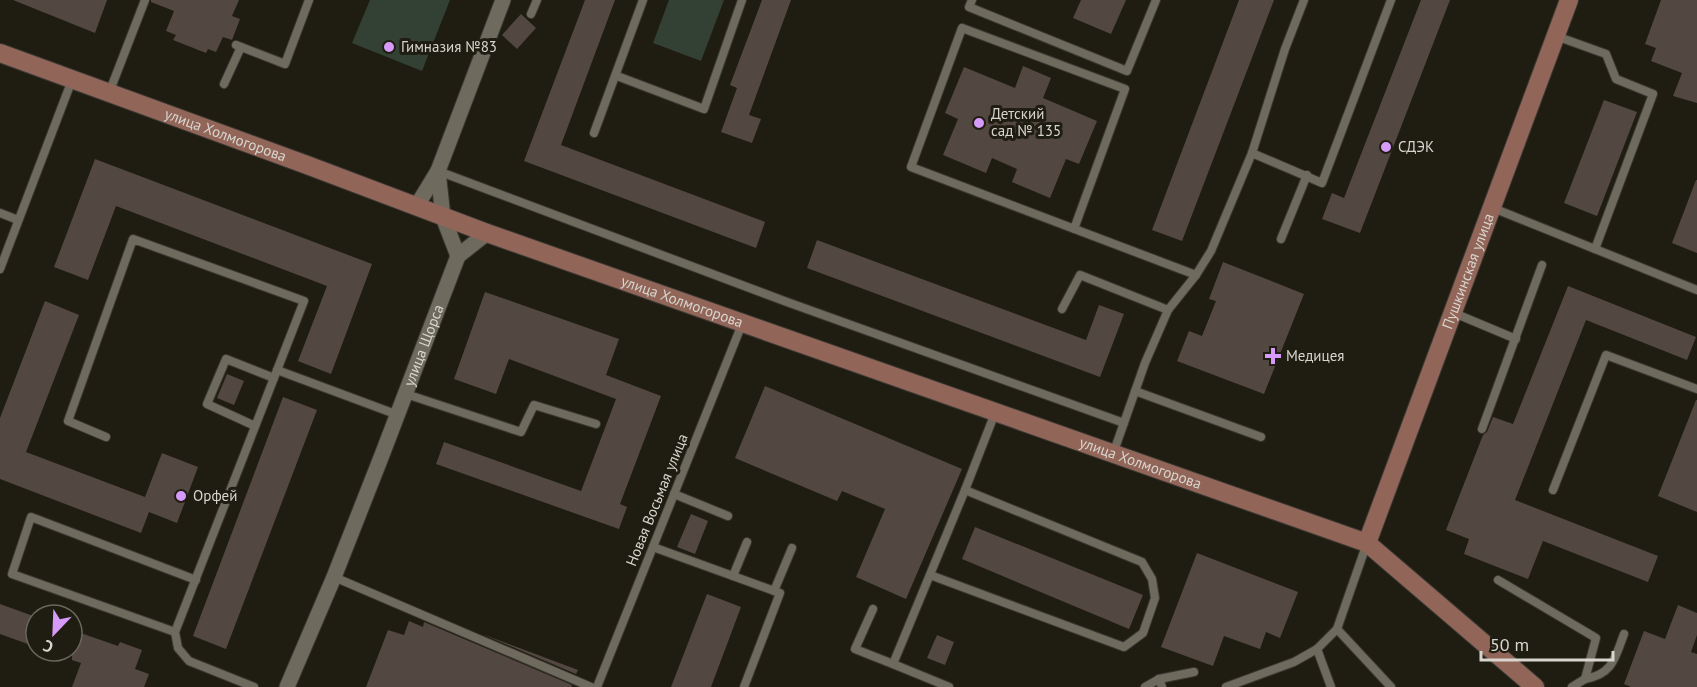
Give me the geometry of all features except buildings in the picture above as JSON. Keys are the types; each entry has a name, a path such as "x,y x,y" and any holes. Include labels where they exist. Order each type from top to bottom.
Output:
{"main road":[{"name":"Пушкинская улица","path":"1367,543 1569,0"},
{"name":"улица Холмогорова","path":"0,53 487,233 1367,543"},
{"path":"1367,543 1535,687"}],"street":[{"path":"417,207 438,171 503,0"},
{"path":"438,171 443,217 458,256 487,233"},
{"name":"улица Щорса","path":"287,687 334,577 458,256"}],"lane":[{"path":"110,93 145,0"},
{"path":"224,84 238,46 285,64 309,0"},
{"path":"531,14 537,0"},
{"path":"594,133 643,0"},
{"path":"616,76 704,109 742,0"},
{"path":"972,0 969,7 1127,71 1156,0"},
{"path":"1113,454 1168,310 1196,275 1215,243 1252,153 1304,0"},
{"path":"1252,153 1322,183 1391,0"},
{"path":"1074,229 1125,88 962,28 910,167 1074,229 1196,275"},
{"path":"1556,36 1606,54 1616,79 1653,94 1595,249"},
{"path":"0,269 72,80"},
{"path":"438,171 787,302 1124,423"},
{"path":"1281,239 1307,176"},
{"path":"1492,207 1697,290"},
{"path":"0,213 18,220"},
{"path":"106,437 68,421 133,239 304,301 176,632 178,648 189,661 255,687"},
{"path":"1482,429 1542,265"},
{"path":"1062,309 1080,275 1168,310"},
{"path":"1453,313 1516,339"},
{"name":"Новая Восьмая улица","path":"597,687 742,322"},
{"path":"1553,490 1606,355 1697,389"},
{"path":"255,426 207,404 225,359 398,415"},
{"path":"1136,391 1260,437"},
{"path":"406,394 521,432 534,405 596,424"},
{"path":"892,664 995,412"},
{"path":"930,575 1124,647 1143,633 1155,598 1152,579 1142,562 965,490"},
{"path":"674,495 728,516"},
{"path":"176,632 12,574 31,517 196,580"},
{"path":"733,576 747,542"},
{"path":"1226,687 1293,662 1317,648 1337,629 1367,543"},
{"path":"653,547 780,593 744,687"},
{"path":"774,591 792,548"},
{"path":"334,577 591,687"},
{"path":"1498,580 1596,638 1584,679"},
{"path":"873,609 855,649 949,687"},
{"path":"1337,629 1391,687"},
{"path":"1572,687 1584,679 1597,677 1612,665 1624,634"},
{"path":"1317,648 1331,687"},
{"path":"1145,687 1194,672"}],"green space":[{"path":"370,0 450,0 422,71 352,43"},
{"path":"669,0 724,0 701,61 653,43"}],"place":[{"name":"Гимназия №83","path":"389,47"},
{"name":"Детский сад № 135","path":"979,123"},
{"name":"СДЭК","path":"1386,147"},
{"name":"Медицея","path":"1273,356"},
{"name":"Орфей","path":"181,496"}]}
